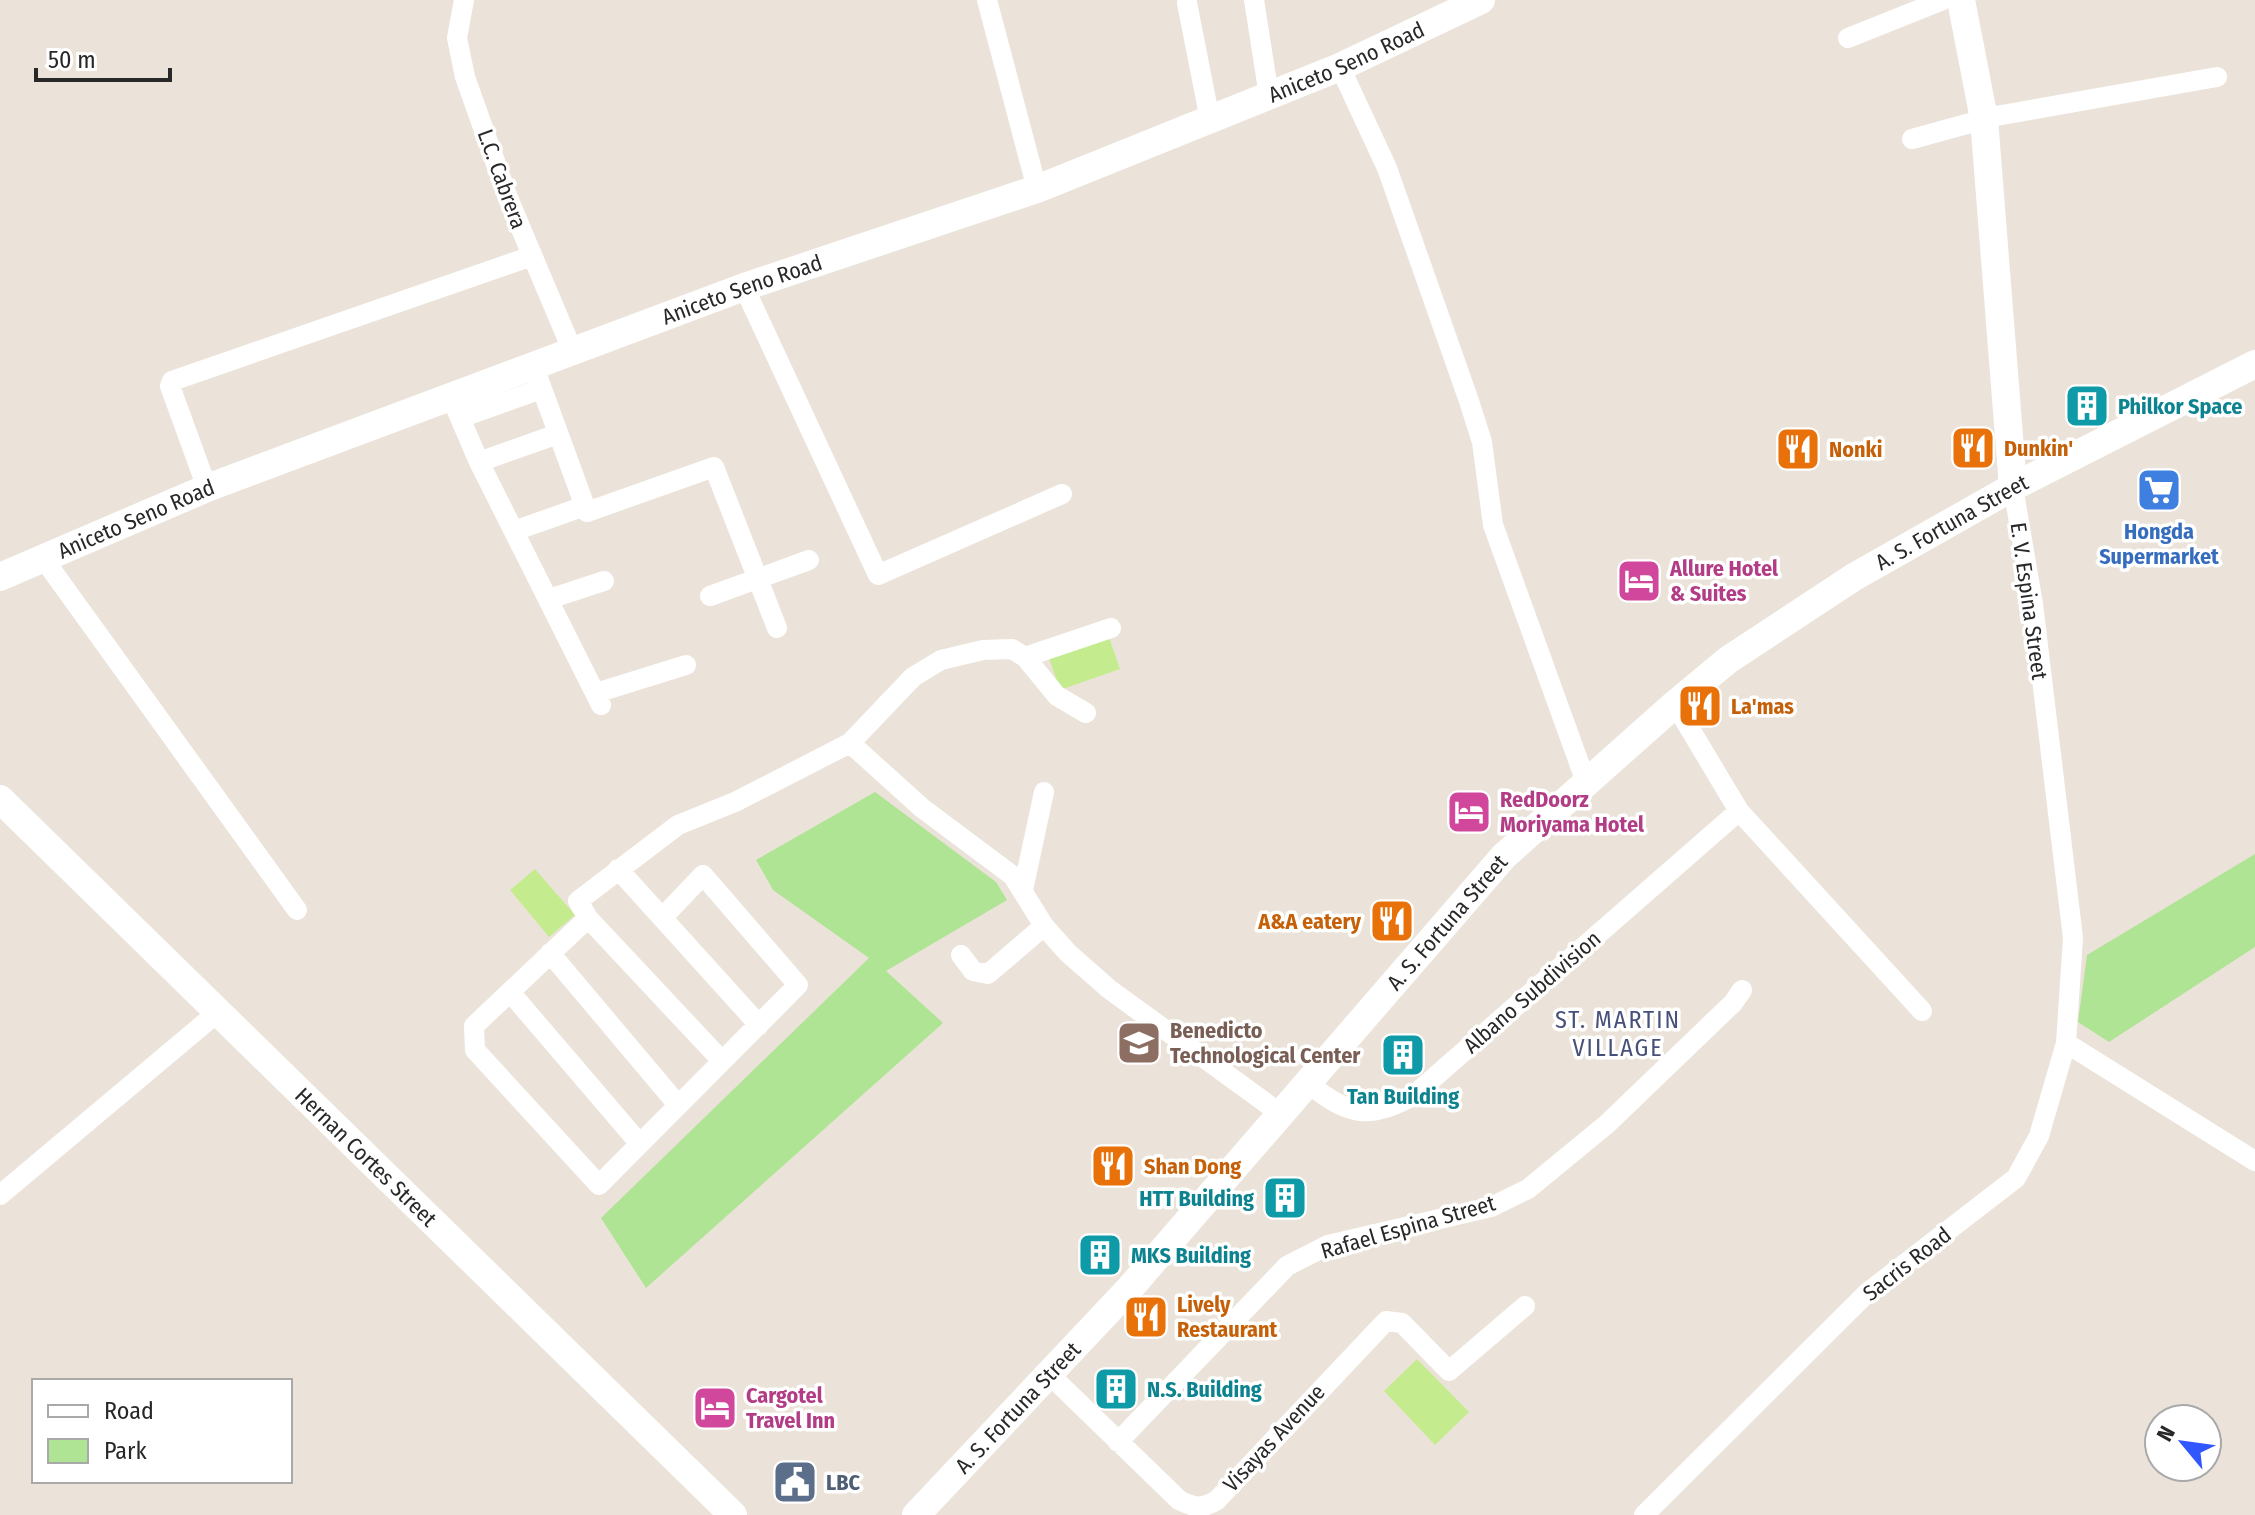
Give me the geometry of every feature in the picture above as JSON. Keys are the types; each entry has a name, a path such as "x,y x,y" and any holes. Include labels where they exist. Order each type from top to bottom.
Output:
{"main road":[{"name":"Aniceto Seno Road","path":"0,577 207,488 537,378 573,352 744,287 1037,189 1340,67 1481,0"},
{"name":"E. V. Espina Street","path":"1961,0 1984,119 2013,487"},
{"name":"A. S. Fortuna Street","path":"916,1515 1050,1375 1504,856 1675,704 1728,660 1805,607 2013,487 2255,364"},
{"name":"Hernan Cortes Street","path":"0,799 733,1515"}],"street":[{"name":"L.C. Cabrera","path":"464,0 457,38 465,77 532,256 573,352"},
{"path":"1254,0 1269,96"},
{"path":"1848,38 1943,0"},
{"path":"991,1 1037,189"},
{"path":"1187,3 1210,120"},
{"path":"1340,67 1387,168 1469,401 1482,442 1493,525 1586,782"},
{"path":"1912,139 1984,119 2217,77"},
{"path":"207,488 170,386 172,381 532,256"},
{"path":"744,287 878,575 1062,494"},
{"path":"537,378 587,512 714,467 777,628"},
{"path":"456,407 479,462 599,699 686,665"},
{"path":"479,462 555,435"},
{"name":"E. V. Espina Street","path":"2013,487 2033,604 2073,938 2073,963"},
{"path":"514,531 579,508"},
{"path":"43,558 297,910"},
{"path":"710,596 809,560"},
{"path":"549,599 604,581"},
{"path":"1025,657 1111,628"},
{"path":"722,1061 588,918 578,901 678,825 735,802 850,743 913,677 941,660 1012,649 1025,657 1057,696 1086,713"},
{"path":"1675,704 1739,811 1922,1011"},
{"path":"850,743 922,808 1013,876 1044,926 1109,989 1281,1114"},
{"path":"1023,890 1044,792"},
{"name":"Albano Subdivision","path":"1308,1083 1335,1104 1356,1112 1379,1111 1414,1095 1739,811"},
{"path":"618,869 759,1025"},
{"path":"588,918 474,1026 475,1050 599,1185 798,985 703,875 662,918"},
{"path":"961,955 973,971 988,974 1044,926"},
{"path":"550,953 678,1105"},
{"name":"Sacris Road","path":"1644,1515 1867,1293 2016,1178 2039,1136 2066,1043 2073,963"},
{"name":"Rafael Espina Street","path":"1118,1442 1287,1266 1328,1245 1491,1207 1528,1189 1607,1124 1733,1003 1742,990"},
{"path":"510,992 640,1144"},
{"path":"0,1195 218,1012"},
{"path":"2066,1043 2255,1161"},
{"name":"Visayas Avenue","path":"1050,1375 1179,1500 1192,1507 1206,1507 1217,1500 1386,1321 1402,1323 1449,1371 1525,1306"}],"green space":[{"path":"1109,637 1120,669 1060,690 1049,658"},
{"path":"875,792 996,882 1007,900 886,971 943,1023 646,1288 601,1218 869,958 773,890 756,860"},
{"path":"2255,854 2255,947 2109,1042 2078,1022 2087,955"},
{"path":"535,869 575,915 549,937 510,890"},
{"path":"1417,1359 1469,1412 1435,1445 1384,1391"}],"place":[{"name":"Philkor Space","path":"2087,406"},
{"name":"Dunkin'","path":"1973,448"},
{"name":"Nonki","path":"1798,449"},
{"name":"Hongda Supermarket","path":"2159,490"},
{"name":"Allure Hotel & Suites","path":"1639,581"},
{"name":"La'mas","path":"1700,706"},
{"name":"RedDoorz Moriyama Hotel","path":"1469,812"},
{"name":"A&A eatery","path":"1392,921"},
{"name":"Benedicto Technological Center","path":"1139,1043"},
{"name":"Tan Building","path":"1403,1055"},
{"name":"Shan Dong","path":"1113,1166"},
{"name":"HTT Building","path":"1285,1198"},
{"name":"MKS Building","path":"1100,1255"},
{"name":"Lively Restaurant","path":"1146,1317"},
{"name":"N.S. Building","path":"1116,1389"},
{"name":"Cargotel Travel Inn","path":"715,1408"},
{"name":"LBC","path":"795,1482"}],"district":[{"name":"ST. MARTIN VILLAGE","path":"1618,1034"}]}
